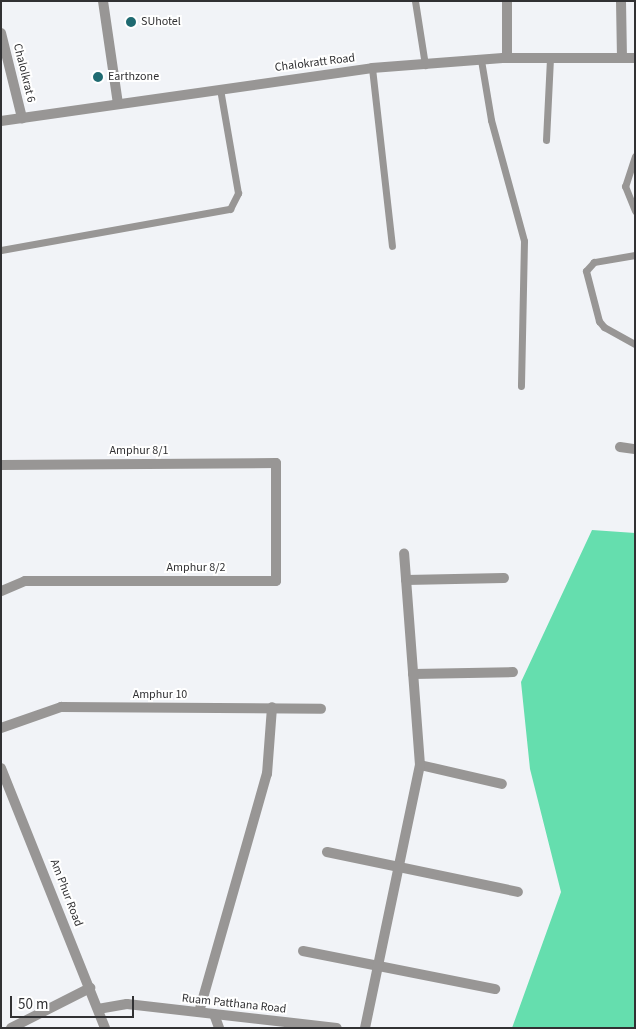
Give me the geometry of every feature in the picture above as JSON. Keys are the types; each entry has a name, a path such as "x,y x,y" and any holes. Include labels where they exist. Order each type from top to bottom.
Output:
{"street":[{"path":"103,1 118,104"},
{"path":"507,1 507,58"},
{"path":"620,1 622,58"},
{"name":"Chalolkrat 6","path":"1,33 22,118"},
{"name":"Chalokratt Road","path":"1,121 372,68 507,58 635,58"},
{"path":"620,447 635,449"},
{"name":"Amphur 8/1","path":"1,464 276,463"},
{"name":"Amphur 8/2","path":"1,591 25,581 276,581 276,463"},
{"path":"365,1028 401,868 420,765 404,554"},
{"path":"406,580 504,578"},
{"path":"413,674 513,672"},
{"name":"Amphur 10","path":"1,728 61,707 272,707 321,709"},
{"path":"199,1012 267,774 272,707"},
{"path":"420,765 502,784"},
{"name":"Am Phur Road","path":"1,768 105,1028"},
{"path":"327,852 518,892"},
{"path":"303,951 494,989"},
{"path":"12,1028 90,988"},
{"name":"Ruam Patthana Road","path":"98,1009 127,1004 337,1028"},
{"path":"214,1014 219,1028"}],"lane":[{"path":"415,1 425,65"},
{"path":"546,140 550,57"},
{"path":"481,60 491,120 524,241 521,386"},
{"path":"372,68 392,246"},
{"path":"1,250 230,209 238,193 220,89"},
{"path":"635,156 625,186 635,211"},
{"path":"635,255 594,262 586,271 599,321 604,327 635,344"}],"green space":[{"path":"592,530 635,533 635,1028 512,1028 561,892 530,769 521,682"}],"place":[{"name":"SUhotel","path":"131,22"},
{"name":"Earthzone","path":"98,77"}]}
